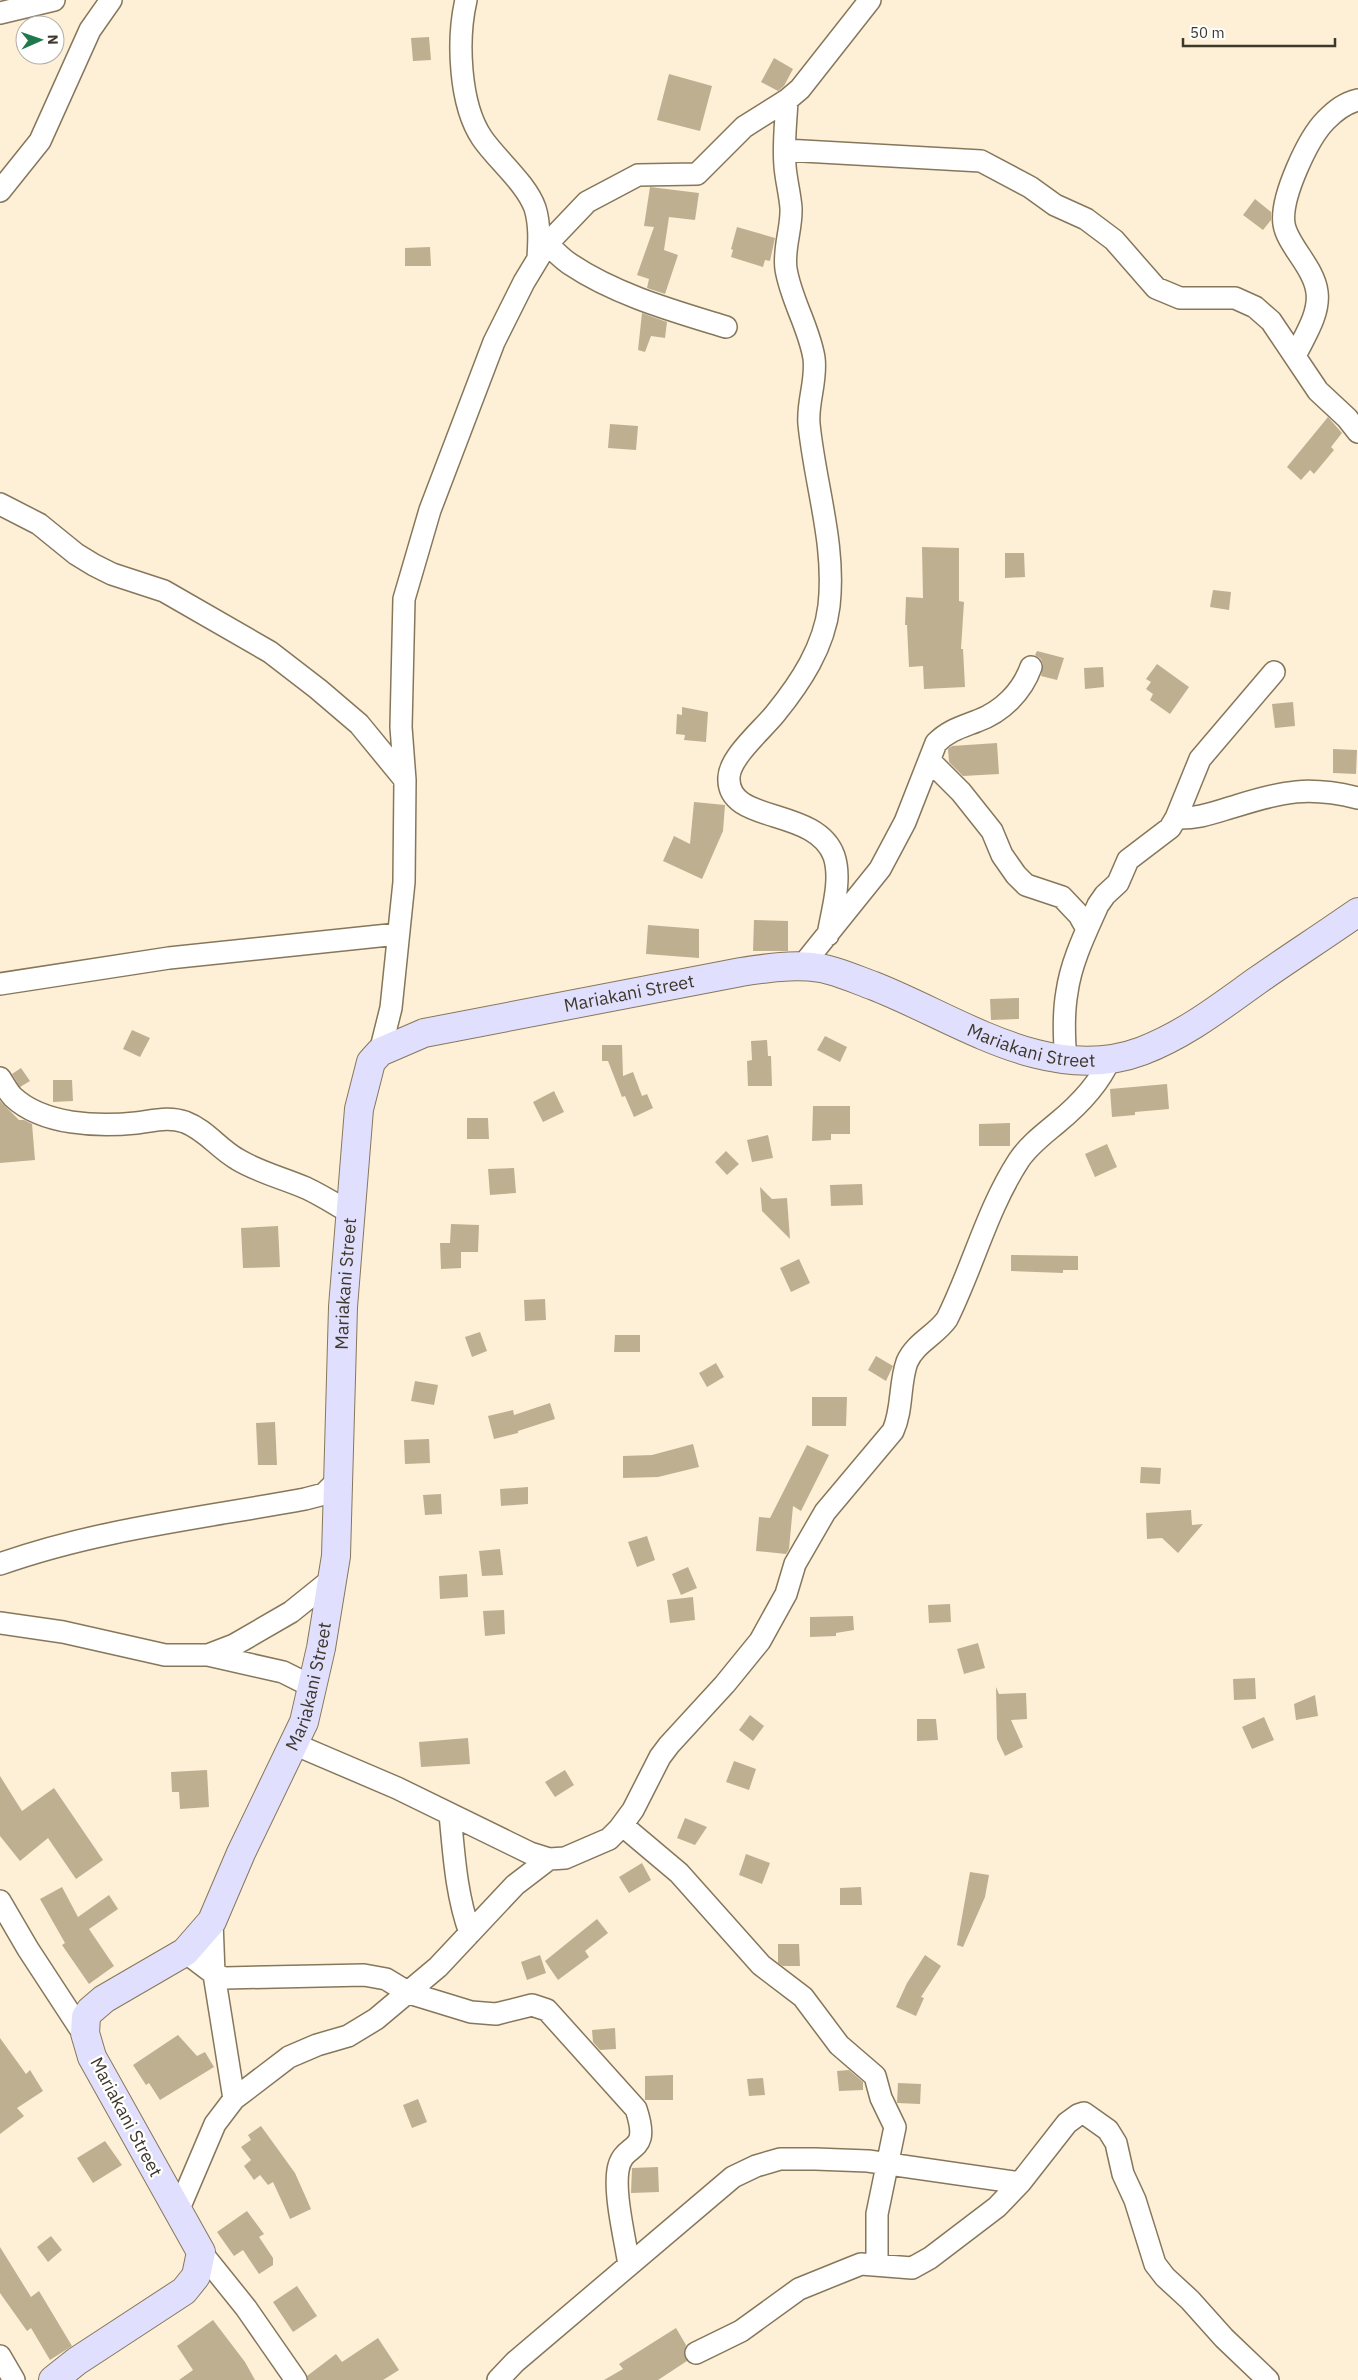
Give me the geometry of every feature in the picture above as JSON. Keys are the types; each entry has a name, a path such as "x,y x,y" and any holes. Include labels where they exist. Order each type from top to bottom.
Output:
{"street":[{"path":"0,13 54,0"},
{"path":"0,191 40,141 90,30 111,0"},
{"path":"466,0 461,22 462,68 470,117 482,138 530,198 538,222 543,251"},
{"path":"380,1052 391,1008 404,882 405,780 401,727 404,599 430,510 494,342 543,251 586,202 638,175 697,174 744,127 787,100 800,89 870,0"},
{"path":"787,100 785,150 791,208 785,266 814,360 814,380 809,422 828,534 831,578 829,606 818,650 776,713 732,763 729,778 731,793 740,803 753,810 784,817 809,827 825,840 834,856 837,876 828,935"},
{"path":"1295,356 1312,320 1317,293 1301,255 1286,232 1283,216 1285,205 1299,161 1325,121 1346,103 1358,100"},
{"path":"785,150 981,161 1015,178 1055,204 1086,219 1114,240 1156,288 1180,298 1235,298 1255,307 1271,321 1318,391 1348,418 1358,432"},
{"path":"543,251 638,298 726,327"},
{"path":"0,504 39,524 76,554 94,565 112,574 164,591 270,652 359,724 405,780"},
{"path":"802,966 880,870 905,822 936,742 945,734 991,715 1004,706 1016,694 1031,667"},
{"path":"1066,1061 1064,1028 1066,993 1070,975 1087,929 1105,895 1122,877 1128,860 1170,828 1200,760 1274,672"},
{"path":"930,760 961,792 992,831 1002,856 1016,875 1026,885 1062,897 1079,915 1087,929"},
{"path":"1176,818 1202,817 1266,797 1294,791 1317,790 1358,798"},
{"name":"Mariakani Street","path":"201,2252 92,2057 85,2033 86,2018 90,2011 104,1999 185,1952 212,1921 304,1722 313,1687 336,1556 343,1307 359,1109 371,1062 380,1052 424,1033 742,972 802,966 822,968 854,978 966,1029 1032,1053 1066,1061 1110,1059 1141,1051 1187,1030 1358,912"},
{"path":"0,984 169,958 398,934"},
{"path":"294,1744 370,1776 530,1853 549,1859 565,1858 609,1839 633,1810 660,1757 669,1745 725,1684 765,1634 786,1594 795,1564 824,1512 893,1431 899,1419 907,1363 912,1353 942,1326 947,1319 998,1197 1020,1158 1038,1138 1072,1109 1101,1078 1110,1059"},
{"path":"0,1078 13,1097 31,1109 56,1118 87,1124 111,1124 135,1123 168,1118 193,1125 206,1133 219,1147 236,1159 308,1189 350,1212"},
{"path":"0,1564 86,1537 169,1521 306,1499 324,1494 337,1481"},
{"path":"208,1655 234,1645 292,1612 332,1579"},
{"path":"0,1624 63,1632 165,1655 208,1655 284,1672 313,1687"},
{"path":"450,1814 461,1908 470,1933"},
{"path":"622,1825 679,1873 731,1929 761,1965 803,1998 839,2045 875,2076 882,2098 895,2127 877,2214 877,2265"},
{"path":"178,2211 216,2124 234,2099 289,2057 317,2045 348,2036 376,2019 438,1967 514,1885 549,1859"},
{"path":"0,1901 28,1948 79,2027 85,2033"},
{"path":"212,1921 214,1974 234,2099"},
{"path":"185,1952 214,1974 225,1978 364,1975 386,1979 408,1993 486,2015 532,2005 540,2006 556,2020 636,2110 642,2127 642,2136 637,2145 620,2163 618,2178 629,2266"},
{"path":"696,2353 741,2331 799,2289 861,2264 912,2268 930,2258 997,2207 1020,2183 1067,2123 1084,2113 1108,2130 1116,2143 1123,2174 1135,2200 1155,2264 1165,2277 1190,2300 1224,2338 1268,2380"},
{"path":"498,2380 515,2362 732,2177 756,2166 780,2159 860,2161 1020,2183"},
{"path":"53,2380 78,2361 184,2291 196,2276 201,2252"},
{"path":"201,2252 246,2308 296,2380"},
{"path":"0,2356 14,2380"}],"building":[{"path":"429,37 431,60 413,61 411,38"},
{"path":"774,58 793,69 784,86 778,91 761,82"},
{"path":"669,74 712,86 700,131 657,120"},
{"path":"650,187 699,193 695,220 669,217 664,250 678,255 665,294 647,288 649,279 637,275 654,227 644,226"},
{"path":"1255,199 1271,212 1271,220 1263,230 1243,215"},
{"path":"737,227 775,238 770,261 765,260 763,267 731,257 733,250 731,249"},
{"path":"430,247 431,266 405,266 405,248"},
{"path":"642,313 667,322 665,338 651,336 645,352 638,350"},
{"path":"1328,417 1342,433 1331,447 1334,450 1314,474 1310,470 1301,480 1287,467"},
{"path":"610,424 638,426 636,450 608,448"},
{"path":"922,547 959,548 959,601 964,602 961,649 963,649 965,687 924,689 923,666 909,667 907,625 905,625 906,597 923,598"},
{"path":"1005,553 1024,553 1025,577 1005,578"},
{"path":"1213,590 1231,592 1229,610 1210,607"},
{"path":"1037,651 1064,658 1057,680 1041,676 1043,665 1041,659 1035,655"},
{"path":"1157,664 1189,687 1170,714 1150,700 1153,694 1146,689 1151,682 1146,679"},
{"path":"1103,667 1104,687 1085,689 1084,668"},
{"path":"1293,702 1295,726 1275,728 1272,704"},
{"path":"682,707 708,712 706,742 684,740 685,735 676,734 677,714 682,715"},
{"path":"997,743 999,774 963,776 949,762 948,749 952,746"},
{"path":"1333,749 1357,750 1356,774 1333,773"},
{"path":"694,802 725,805 723,831 702,879 663,861 674,836 690,844"},
{"path":"754,920 788,921 788,951 753,951"},
{"path":"648,925 699,929 699,958 646,954"},
{"path":"1019,998 1019,1019 991,1020 990,999"},
{"path":"132,1030 150,1038 140,1057 123,1049"},
{"path":"825,1036 847,1047 840,1062 817,1050"},
{"path":"767,1040 768,1056 771,1056 772,1086 748,1086 747,1061 752,1060 751,1041"},
{"path":"602,1045 622,1045 623,1076 633,1072 642,1096 647,1094 653,1108 634,1117 625,1096 622,1097 608,1061 602,1061"},
{"path":"21,1068 30,1081 20,1087 12,1074"},
{"path":"53,1080 72,1080 73,1101 53,1102"},
{"path":"1167,1084 1169,1109 1135,1112 1135,1115 1112,1117 1110,1089"},
{"path":"554,1091 564,1112 543,1122 533,1102"},
{"path":"0,1101 19,1120 32,1124 35,1160 0,1163"},
{"path":"813,1106 850,1106 850,1134 831,1134 831,1140 812,1141"},
{"path":"467,1118 488,1118 489,1139 467,1139"},
{"path":"1010,1123 1010,1146 979,1146 979,1124"},
{"path":"768,1135 773,1158 752,1162 747,1140"},
{"path":"1107,1144 1117,1167 1095,1177 1085,1154"},
{"path":"726,1151 739,1164 727,1175 715,1162"},
{"path":"514,1168 516,1193 490,1195 488,1169"},
{"path":"862,1184 863,1205 831,1206 830,1185"},
{"path":"760,1187 772,1199 787,1198 790,1239 762,1211"},
{"path":"451,1224 479,1225 478,1252 461,1252 461,1268 441,1269 440,1243 450,1243"},
{"path":"278,1226 280,1267 243,1268 241,1228"},
{"path":"1011,1255 1078,1256 1078,1270 1063,1270 1063,1273 1011,1271"},
{"path":"799,1259 810,1283 791,1292 780,1268"},
{"path":"545,1299 546,1320 525,1321 524,1300"},
{"path":"480,1332 487,1351 472,1357 465,1337"},
{"path":"615,1335 640,1335 640,1352 614,1352"},
{"path":"876,1356 893,1366 886,1381 868,1370"},
{"path":"716,1363 724,1377 707,1387 699,1373"},
{"path":"415,1381 438,1385 434,1405 411,1401"},
{"path":"812,1397 847,1397 846,1426 812,1426"},
{"path":"550,1403 555,1419 518,1431 518,1433 494,1439 488,1416 513,1410 514,1415"},
{"path":"275,1422 277,1465 258,1465 256,1423"},
{"path":"429,1439 430,1463 405,1464 404,1440"},
{"path":"693,1444 699,1467 658,1477 623,1478 623,1456 652,1455"},
{"path":"807,1445 829,1455 801,1511 793,1506 789,1549 786,1554 756,1551 759,1517 770,1518"},
{"path":"1141,1467 1161,1468 1160,1484 1140,1483"},
{"path":"528,1487 528,1504 501,1506 500,1489"},
{"path":"441,1494 442,1514 425,1515 423,1495"},
{"path":"1191,1510 1192,1525 1203,1524 1178,1553 1162,1538 1147,1539 1146,1513"},
{"path":"647,1536 655,1560 637,1567 628,1542"},
{"path":"500,1549 503,1575 482,1576 479,1551"},
{"path":"688,1567 697,1588 681,1595 672,1574"},
{"path":"467,1574 468,1597 440,1599 439,1576"},
{"path":"693,1597 695,1620 670,1623 667,1600"},
{"path":"950,1604 951,1622 929,1623 928,1605"},
{"path":"504,1610 505,1634 485,1636 483,1611"},
{"path":"853,1616 854,1630 836,1633 836,1636 810,1637 810,1617"},
{"path":"978,1643 985,1668 964,1674 957,1649"},
{"path":"1255,1678 1256,1699 1234,1700 1233,1679"},
{"path":"996,1687 999,1694 1026,1693 1027,1719 1011,1720 1023,1747 1005,1756 997,1739"},
{"path":"1315,1695 1318,1716 1296,1720 1294,1704"},
{"path":"750,1715 764,1726 753,1741 739,1730"},
{"path":"1264,1717 1274,1740 1252,1749 1242,1727"},
{"path":"917,1719 936,1719 938,1740 917,1741"},
{"path":"468,1738 470,1764 421,1767 419,1742"},
{"path":"734,1761 756,1769 749,1790 726,1782"},
{"path":"207,1770 209,1807 180,1809 179,1792 172,1792 171,1772"},
{"path":"565,1770 574,1785 555,1797 545,1782"},
{"path":"0,1776 22,1811 54,1788 103,1860 76,1879 48,1838 20,1861 0,1836"},
{"path":"685,1818 707,1827 695,1845 677,1838"},
{"path":"746,1854 770,1863 762,1884 739,1875"},
{"path":"642,1863 651,1880 629,1893 619,1877"},
{"path":"970,1872 989,1875 985,1897 963,1947 957,1945"},
{"path":"62,1887 78,1917 109,1895 118,1909 89,1929 114,1966 89,1984 62,1945 65,1943 40,1899"},
{"path":"861,1887 862,1905 840,1905 840,1888"},
{"path":"597,1919 608,1933 585,1951 589,1957 558,1980 545,1961"},
{"path":"778,1944 799,1944 800,1966 783,1966 778,1963"},
{"path":"540,1955 546,1973 527,1980 521,1962"},
{"path":"925,1955 941,1966 921,1997 924,1998 916,2016 896,2007 907,1983"},
{"path":"615,2028 616,2049 600,2050 593,2042 592,2030"},
{"path":"178,2035 197,2056 205,2052 214,2067 160,2100 149,2083 146,2085 133,2065"},
{"path":"0,2038 26,2074 30,2070 43,2091 17,2108 24,2116 0,2134"},
{"path":"849,2070 863,2082 863,2090 839,2091 837,2071"},
{"path":"673,2075 673,2100 645,2100 645,2076"},
{"path":"763,2078 765,2095 749,2096 747,2079"},
{"path":"898,2083 921,2084 920,2104 897,2103"},
{"path":"418,2099 427,2122 412,2128 403,2105"},
{"path":"261,2126 295,2173 311,2209 290,2219 273,2182 268,2185 260,2175 254,2180 244,2166 251,2160 241,2147 251,2140 248,2135"},
{"path":"105,2141 122,2165 93,2183 77,2158"},
{"path":"658,2167 659,2192 631,2193 632,2168"},
{"path":"247,2211 264,2234 259,2237 273,2258 273,2265 259,2274 243,2250 234,2256 217,2232"},
{"path":"51,2236 62,2250 48,2262 37,2247"},
{"path":"0,2247 31,2297 39,2291 72,2346 50,2360 31,2328 27,2331 0,2293"},
{"path":"297,2286 317,2316 293,2332 273,2302"},
{"path":"213,2320 245,2362 255,2380 179,2380 193,2370 177,2346"},
{"path":"676,2328 686,2345 684,2353 687,2361 658,2380 604,2380 623,2369 619,2364"},
{"path":"378,2338 399,2370 383,2380 308,2380 307,2376 336,2354 342,2362"}]}
